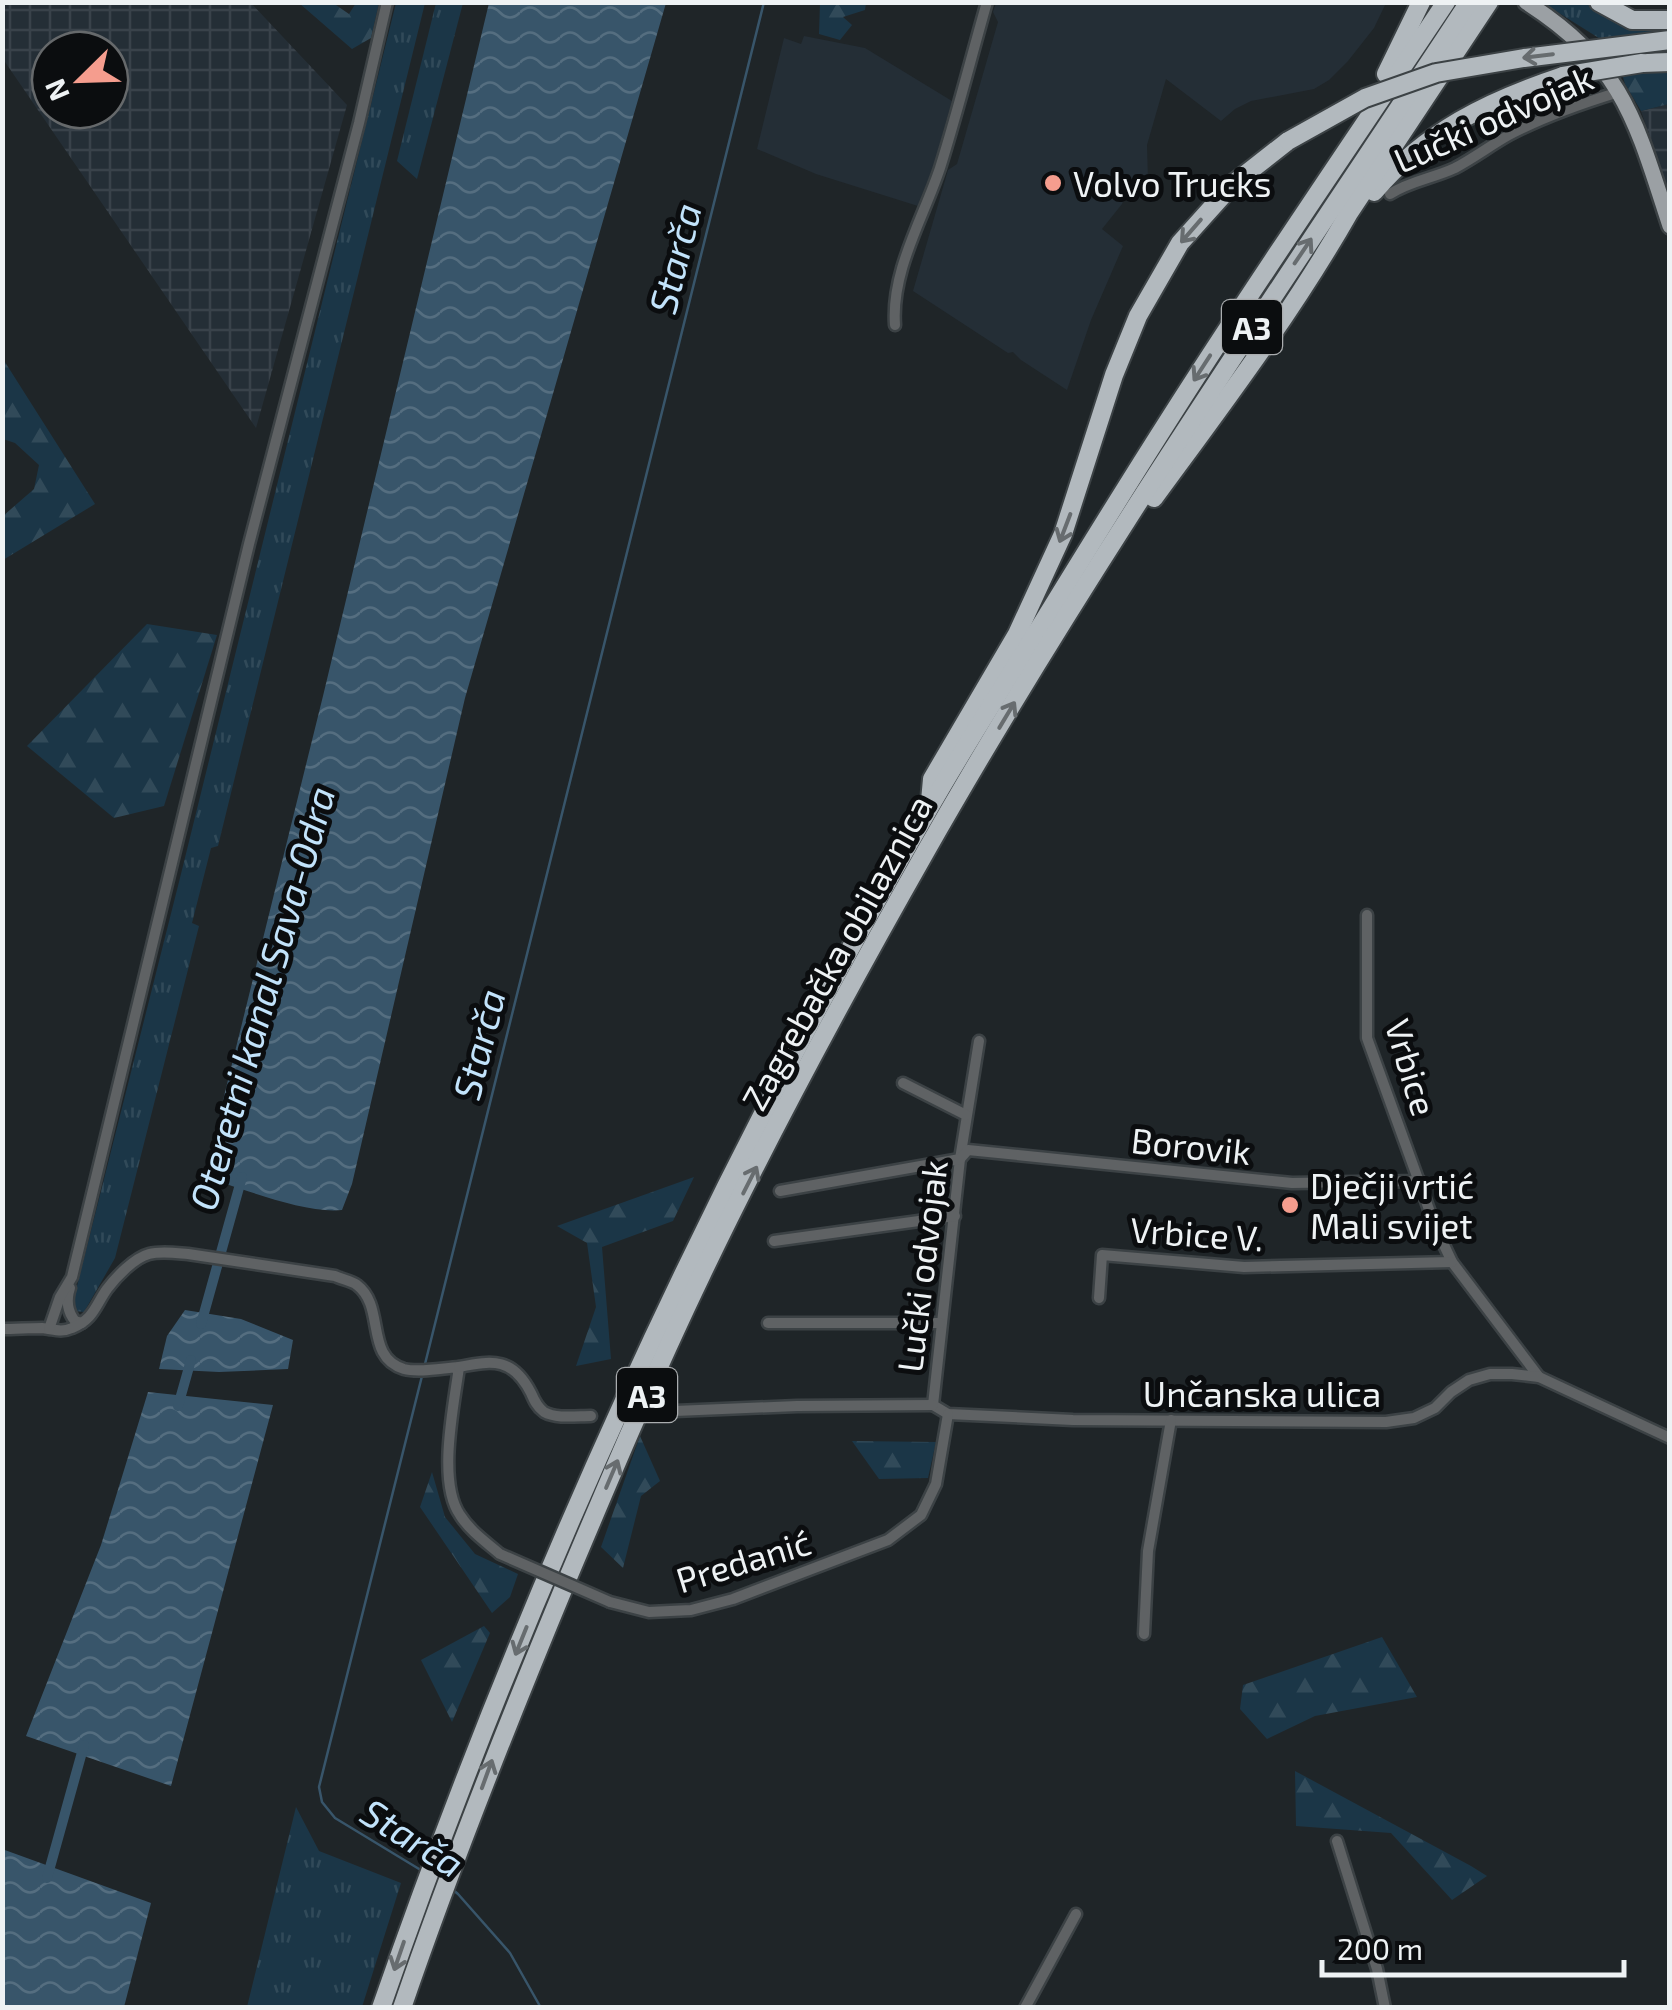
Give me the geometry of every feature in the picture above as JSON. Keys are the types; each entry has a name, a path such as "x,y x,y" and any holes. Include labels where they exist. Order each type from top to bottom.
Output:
{"highway":[{"path":"1334,170 1336,150 1392,64 1421,2"},
{"name":"Zagrebačka obilaznica","path":"381,2008 434,1859 557,1550 672,1299 822,1000 930,806 1128,482 1446,2"},
{"path":"1598,2 1632,20 1670,20"},
{"path":"1042,656 1078,621 1151,502 1332,242 1482,4"},
{"name":"Zagrebačka obilaznica","path":"402,2008 493,1759 617,1461 701,1276 866,958 936,833 1144,493 1259,316 1482,4"},
{"path":"930,806 932,778 1017,634 1063,534 1114,374 1138,316 1180,243 1233,184 1288,142 1365,98 1436,73 1670,40"},
{"path":"1332,242 1409,156 1468,114 1563,76 1670,62"}],"main road":[{"path":"1526,2 1594,56 1620,92 1640,136 1670,226"}],"street":[{"path":"83,1323 72,1318 67,1299 72,1277 249,544 387,2"},
{"path":"895,325 894,307 901,272 938,173 987,2"},
{"name":"Lučki odvojak","path":"1390,194 1459,166 1510,135 1620,92"},
{"name":"Vrbice","path":"1366,915 1366,1038 1435,1226 1452,1262 1539,1377"},
{"name":"Lučki odvojak","path":"948,1414 933,1405 960,1159 979,1042"},
{"name":"Lučki odvojak","path":"903,1084 966,1115"},
{"name":"Borovik","path":"960,1159 968,1150 1292,1184 1420,1181"},
{"path":"780,1191 960,1159"},
{"path":"774,1241 954,1216"},
{"path":"2,1329 68,1330 92,1316 108,1287 146,1254 188,1254 335,1276 357,1285 371,1304 382,1353 404,1369 504,1364 516,1370 543,1411 552,1415 591,1416"},
{"name":"Vrbice V.","path":"1100,1298 1102,1255 1244,1266 1452,1262"},
{"path":"49,1329 72,1277"},
{"path":"768,1323 940,1323"},
{"name":"Predanić","path":"459,1367 448,1447 450,1486 457,1512 500,1554 610,1602 649,1612 691,1610 750,1593 888,1540 921,1516 936,1484 948,1414"},
{"name":"Unčanska ulica","path":"948,1414 1072,1420 1386,1422 1414,1418 1435,1408 1469,1380 1490,1374 1539,1377 1670,1438"},
{"path":"675,1412 933,1405"},
{"path":"1144,1634 1148,1552 1171,1420"},
{"path":"1337,1841 1385,2008"},
{"path":"1025,2008 1076,1914"}],"shaded area":[{"path":"2,3 251,3 347,105 256,428 52,130 130,130 130,30 30,30 30,98 3,59"},
{"path":"996,3 1386,3 1374,28 1348,61 1314,89 1251,101 1221,121 1166,79 1147,145 1148,180 1134,175 1122,204 1102,229 1123,246 1091,320 1067,390 913,291 948,170 957,164 998,22 993,12"},
{"path":"804,36 865,48 952,101 918,206 816,174 757,149 784,38 801,44"},
{"path":"1669,104 1669,192 1641,111"}],"green space":[{"path":"820,2 866,3 865,10 843,17 852,25 840,40 819,34"},
{"path":"299,3 333,3 349,14 356,3 379,3 371,38 352,49"},
{"path":"396,3 425,3 218,846 211,848 192,923 199,926 115,1258 84,1312 74,1311 74,1298"},
{"path":"436,3 463,3 417,179 397,161"},
{"path":"1543,3 1592,3 1669,26 1669,31 1602,40"},
{"path":"1667,69 1669,104 1641,111 1622,74"},
{"path":"3,359 95,504 3,560 3,516 34,489 39,465 15,443 3,439"},
{"path":"147,624 217,635 164,806 114,818 27,746"},
{"path":"694,1177 673,1221 602,1247 611,1359 576,1366 596,1307 587,1243 557,1226"},
{"path":"640,1436 660,1481 641,1496 623,1568 601,1547"},
{"path":"852,1441 936,1442 928,1478 879,1479"},
{"path":"432,1472 445,1517 475,1554 518,1574 510,1597 492,1613 420,1507"},
{"path":"484,1626 490,1633 452,1722 421,1660"},
{"path":"1382,1637 1417,1697 1315,1716 1267,1739 1240,1709 1243,1685"},
{"path":"1295,1771 1487,1876 1452,1900 1391,1833 1296,1826"},
{"path":"296,1807 319,1851 401,1883 362,2007 247,2007"}],"water":[{"path":"489,3 666,3 465,698 352,1184 342,1210 310,1208 204,1177"},
{"path":"185,1310 241,1319 293,1340 288,1369 159,1369 167,1336"},
{"path":"148,1392 273,1405 171,1786 26,1736 101,1545"},
{"path":"2,1849 151,1903 124,2007 3,2007"}],"waterway":[{"name":"Starča","path":"425,1364 764,2"},
{"name":"Oteretni kanal Sava-Odra","path":"201,1324 242,1177"},
{"name":"Oteretni kanal Sava-Odra","path":"178,1406 191,1360"},
{"name":"Starča","path":"423,1372 319,1787 322,1802 335,1818 424,1872"},
{"name":"Oteretni kanal Sava-Odra","path":"47,1878 84,1745"},
{"name":"Starča","path":"452,1889 510,1953 541,2008"}],"place":[{"name":"Volvo Trucks","path":"1053,183"},
{"name":"Dječji vrtić Mali svijet","path":"1290,1205"}]}
